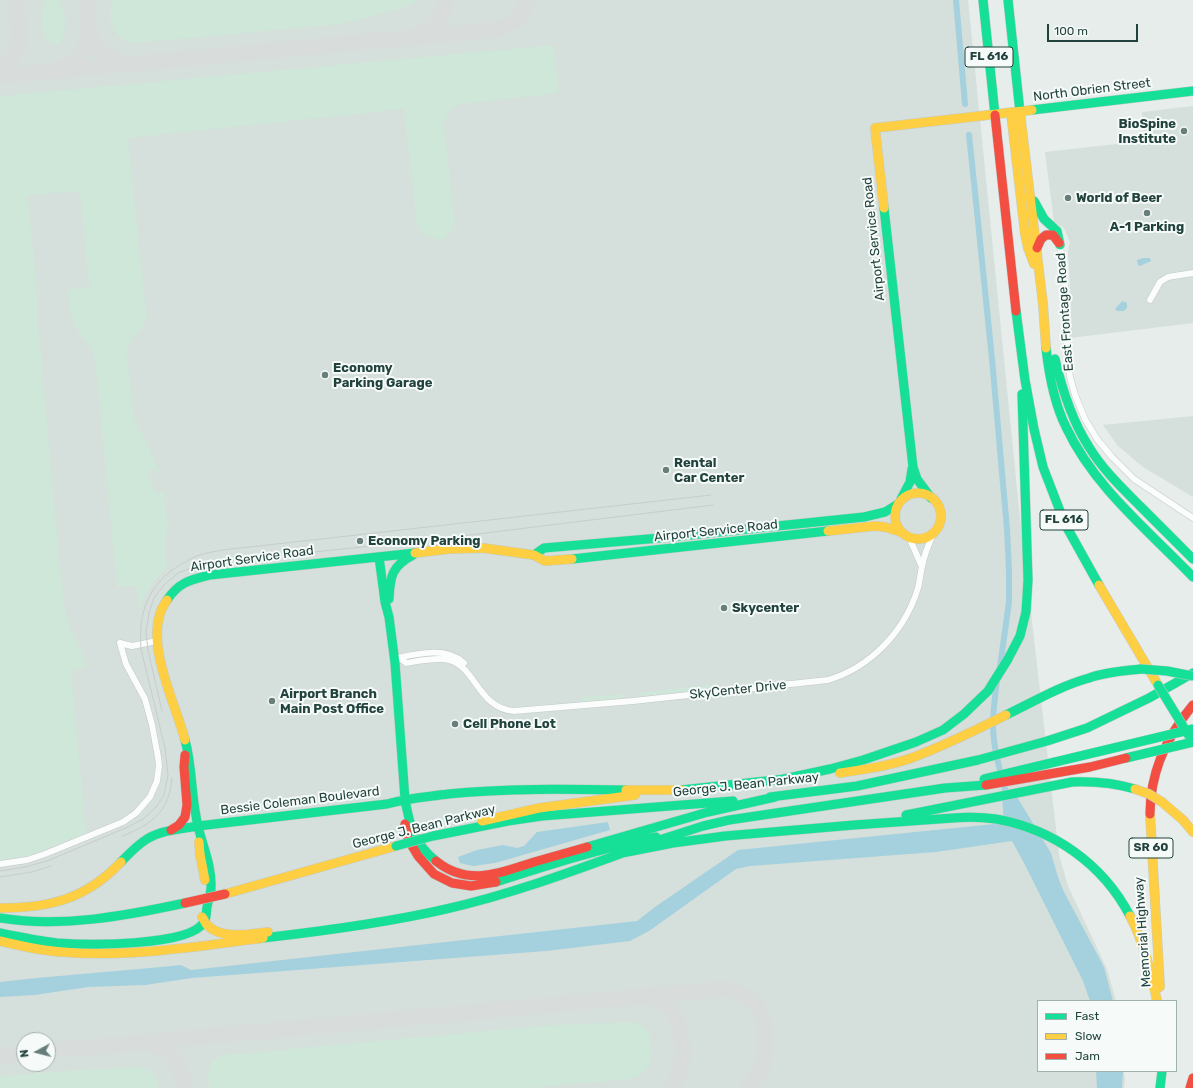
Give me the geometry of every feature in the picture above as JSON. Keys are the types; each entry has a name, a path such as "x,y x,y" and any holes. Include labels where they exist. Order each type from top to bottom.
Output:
{"main road":[{"name":"FL 616","path":"983,0 1019,337 1034,429 1043,467 1065,524 1095,579 1193,743"},
{"name":"FL 616","path":"1008,0 1016,112 1031,194 1046,344 1052,386 1060,413 1066,429 1095,475 1121,504 1193,577"},
{"name":"North Obrien Street","path":"995,115 1193,91"},
{"path":"1016,112 1025,234 1041,287"},
{"name":"Airport Service Road","path":"931,498 917,479 913,467 875,128 995,115"},
{"path":"1031,194 1041,214 1060,234 1060,245"},
{"path":"1036,248 1039,240 1044,235 1050,234 1056,237 1060,245"},
{"path":"1043,306 1060,381 1069,407 1083,438 1099,462 1119,485 1193,560"},
{"path":"779,780 863,760 916,742 943,730 964,714 988,691 1008,659 1020,636 1026,612 1028,580 1019,337"},
{"name":"Airport Service Road","path":"534,555 544,548 671,537 876,515 886,512 899,503 910,482 913,467"},
{"path":"924,494 931,498 940,510 938,526 934,532 928,537 920,539 912,539 905,535 896,524 896,510 899,503 910,495 924,494"},
{"name":"Airport Service Road","path":"204,922 201,911 205,894 205,885 200,854 189,751 165,677 157,641 158,621 163,605 173,590 186,581 210,576 449,549 483,548 534,555 545,561 566,560 874,526 885,527 905,535"},
{"path":"389,617 389,595 393,570 399,562 420,552"},
{"path":"379,557 385,602 397,659 405,799 404,819 408,839 418,856 434,874 452,883 471,886 494,883 559,862 604,850 703,826 755,816 1090,767 1193,743"},
{"path":"433,836 496,816 573,802 779,780 879,767 914,758 1070,684 1090,677 1109,673 1154,669 1193,674"},
{"name":"George J. Bean Parkway","path":"0,918 39,922 66,922 146,911 225,894 433,836 508,821 542,816 720,803 775,797 857,786 898,778 1011,752 1087,728 1149,698 1193,674"},
{"name":"Memorial Highway","path":"1159,1000 1150,830 1151,797 1156,773 1163,752 1176,727 1193,705"},
{"path":"985,782 1193,729"},
{"path":"170,831 179,825 185,817 187,805 184,767 186,740"},
{"path":"855,824 1072,782 1085,781 1114,783 1149,794 1162,802 1183,820 1193,832"},
{"name":"Bessie Coleman Boulevard","path":"0,908 38,906 58,902 78,894 107,876 149,837 170,831 198,826 387,804 405,799 479,791 576,789 681,790"},
{"path":"405,799 408,817 413,832 420,845 437,863 447,869 461,875 474,877 514,869 714,811 747,802 775,797"},
{"path":"622,853 664,844 703,838 855,824 964,817 994,819 1017,824 1040,832 1067,846 1084,859 1113,888 1130,914 1143,944 1159,1000"},
{"path":"0,941 43,950 72,953 135,952 209,945 402,918 474,902 564,874 664,838 703,826"},
{"path":"0,933 27,939 86,945 173,939 196,930 204,922 212,929 220,933 232,934 339,928"},
{"path":"1160,1088 1162,1072"},
{"path":"1190,1088 1193,1078"}],"street":[{"name":"East Frontage Road","path":"1060,245 1066,294 1067,353 1070,377 1077,401 1085,419 1097,439 1134,480 1193,518"},
{"path":"1150,300 1160,282 1168,276 1193,273"},
{"name":"SkyCenter Drive","path":"397,659 404,656 437,652 454,656 462,662 495,704 503,709 514,711 808,683 833,678 848,672 869,659 888,642 895,633 914,600 920,582 922,567 934,532"},
{"path":"905,535 922,567"},
{"path":"0,864 27,860 94,834 129,818 146,803 157,781 159,766 158,757 145,699 126,664 120,643 132,646 157,641"}],"shaded area":[{"path":"0,0 968,0 1019,509 1059,855 1068,886 1107,969 1116,1000 1037,1000 1037,1072 1124,1072 1124,1088 0,1088"},
{"path":"1193,106 1193,323 1070,338 1071,302 1068,252 1070,242 1064,228 1054,222 1045,152 1144,141 1142,112"},
{"path":"1193,416 1193,497 1143,467 1118,446 1103,425"}],"green space":[{"path":"45,0 59,0 65,17 65,30 60,41 56,45 50,43 43,33 41,19"},
{"path":"112,0 418,0 403,8 342,24 133,43 120,37 113,27 110,14"},
{"path":"554,45 559,93 462,104 452,109 447,115 444,126 455,224 450,233 442,240 427,236 417,225 404,109 128,138 147,319 131,341 127,354 134,417 162,476 154,469 148,472 156,493 160,493 164,490 168,527 165,544 167,567 150,588 143,600 139,613 137,587 123,586 117,588 95,359 90,348 74,324 71,316 68,294 70,290 76,288 89,288 80,191 28,195 65,612 71,631 86,665 85,668 71,670 84,810 83,818 88,832 72,840 28,856 0,860 0,96"},
{"path":"717,684 717,688 709,689 645,696 638,693"},
{"path":"626,694 622,698 580,702 579,700 581,697"},
{"path":"632,1022 643,1026 649,1035 652,1056 645,1070 636,1077 630,1079 530,1088 209,1088 208,1077 211,1064 214,1060 225,1055 553,1025"},
{"path":"136,1067 145,1069 152,1072 159,1088 0,1088 0,1076"}],"water":[{"path":"1150,258 1151,261 1140,266 1138,265 1137,260"},
{"path":"1122,301 1127,303 1127,308 1124,311 1117,311 1115,309"},
{"path":"1002,795 1017,797 1051,853 1063,890 1104,967 1113,1000 1090,1000 1083,981 1012,841 936,852 750,866 736,869 649,931 630,941 546,951 192,978 145,985 88,987 35,995 0,997 0,982 181,965 191,970 637,921 738,850 1004,823"},
{"path":"608,822 610,830 495,863 473,866 460,863 458,857 477,850 503,845 517,848 524,846 537,832"},
{"path":"1096,1072 1123,1072 1122,1088 1097,1088"}],"waterway":[{"path":"956,0 965,104"},
{"path":"969,135 992,359 1007,529 1009,602 1000,667"},
{"path":"997,681 993,714 993,734 1007,796"}],"taxiway":[{"path":"0,71 14,56 17,48 19,30 16,0"},
{"path":"60,69 71,64 79,57 84,49 88,31 87,0"},
{"path":"417,36 428,30 437,22 443,12 446,0"},
{"path":"0,76 493,30 499,29 515,20 523,11 528,0"},
{"path":"89,28 91,35 101,51 117,61 124,63"},
{"path":"56,1050 723,989 742,993 755,1003 763,1018 765,1026 765,1058 757,1077 747,1088"},
{"path":"647,997 655,999 668,1007 673,1013 679,1026 683,1054 680,1072 671,1088"},
{"path":"148,1043 164,1049 170,1054 181,1072 184,1088"},
{"path":"0,1056 16,1054"}],"tram line":[{"path":"0,871 25,867 47,861 128,827 143,819 156,807 164,795 168,774 165,748 141,649 141,623 147,601 160,581 180,565 196,556 226,550 711,495"},
{"path":"162,711 148,650 146,632 149,613 154,598 164,585 178,573 191,568 207,563 421,541 713,505"},
{"path":"123,836 143,826 158,815 167,800 172,778"},
{"path":"0,877 32,872 51,866"}],"traffic: fast":[{"path":"983,0 995,115"},
{"path":"1008,0 1020,112"},
{"path":"1032,110 1193,91"},
{"path":"1034,201 1044,219 1057,231 1060,245"},
{"path":"884,208 913,467 917,479 931,498"},
{"path":"1016,311 1025,380 1043,467 1065,524 1099,585"},
{"path":"1046,348 1050,379 1055,399 1066,427 1078,449 1091,469 1123,507 1193,577"},
{"path":"1055,359 1064,393 1073,416 1094,455 1120,486 1193,559"},
{"path":"779,780 863,760 916,742 943,730 964,714 988,691 1020,636 1026,612 1028,580 1022,394"},
{"path":"901,499 910,482 912,469"},
{"path":"534,555 544,548 671,537 864,517 885,512 898,504"},
{"path":"572,559 828,531"},
{"path":"167,600 181,585 197,578 210,575 415,553"},
{"path":"389,599 391,578 396,568 413,555"},
{"path":"379,557 395,663 405,799 414,833 423,848 436,861"},
{"path":"1006,715 1078,681 1108,673 1141,669"},
{"path":"1141,669 1167,671 1193,676"},
{"path":"978,760 1047,741 1087,728 1149,698 1193,673"},
{"path":"1158,685 1189,736"},
{"path":"984,779 1193,729"},
{"path":"0,933 57,943 135,943 179,936 195,930 204,922 211,892 211,878 194,806 189,759 185,740"},
{"path":"1126,758 1193,742"},
{"path":"770,797 857,786 978,760"},
{"path":"681,790 785,779"},
{"path":"906,815 1072,782 1104,783 1135,789"},
{"path":"945,788 986,785"},
{"path":"650,843 703,826 729,820 945,788"},
{"path":"121,862 140,844 153,836 172,830 198,826 387,804 402,800 470,792 537,789 626,790"},
{"path":"587,847 708,812 775,797"},
{"path":"433,836 508,821 542,816 733,801"},
{"path":"622,853 673,843 725,836 953,818 991,818 1017,824 1037,831 1056,840 1074,852 1091,865 1106,880 1119,897 1130,916"},
{"path":"396,846 433,836"},
{"path":"496,882 556,863 656,837"},
{"path":"263,938 355,926 446,909 515,890 628,851"},
{"path":"0,918 46,922 70,921 116,916 185,903"},
{"path":"1160,1088 1162,1072"}],"traffic: slow":[{"path":"884,208 875,128 1032,110"},
{"path":"1020,112 1043,304 1046,348"},
{"path":"1011,113 1025,234 1034,264"},
{"path":"918,493 931,497 937,503 941,516 937,529 931,535 918,539 905,535 899,529 895,516 899,503 905,497 918,493"},
{"path":"828,531 875,526 885,527 901,532"},
{"path":"415,553 449,549 483,548 534,555 545,561 572,559"},
{"path":"1099,585 1158,685"},
{"path":"167,600 160,614 157,629 160,661 185,740"},
{"path":"840,773 887,765 914,757 972,732 1006,715"},
{"path":"1135,789 1149,794 1162,802"},
{"path":"626,790 681,790"},
{"path":"482,821 539,808 635,795"},
{"path":"1162,802 1183,820 1193,832"},
{"path":"1150,814 1160,987"},
{"path":"199,842 205,880"},
{"path":"225,894 396,846"},
{"path":"0,908 35,906 66,899 81,893 94,885 108,875 121,862"},
{"path":"1130,916 1146,957 1157,1000"},
{"path":"202,917 207,925 220,933 244,935 268,932"},
{"path":"0,941 55,951 113,953 189,948 263,938"}],"traffic: jam":[{"path":"995,115 1016,311"},
{"path":"1037,248 1041,239 1046,235 1053,235 1059,243"},
{"path":"1150,814 1153,784 1162,756 1175,729 1193,705"},
{"path":"171,830 179,825 185,817 187,805 184,767 185,755"},
{"path":"986,785 1090,767 1126,758"},
{"path":"405,824 408,839 418,856 434,874 452,883 471,886 496,882"},
{"path":"436,861 448,869 460,874 472,876 484,875 509,870 587,847"},
{"path":"185,903 225,894"},
{"path":"1190,1088 1193,1078"}],"place":[{"name":"BioSpine Institute","path":"1184,131"},
{"name":"World of Beer","path":"1068,198"},
{"name":"A-1 Parking","path":"1147,213"},
{"name":"Economy Parking Garage","path":"325,375"},
{"name":"Rental Car Center","path":"666,470"},
{"name":"Economy Parking","path":"360,541"},
{"name":"Skycenter","path":"724,608"},
{"name":"Airport Branch Main Post Office","path":"272,701"},
{"name":"Cell Phone Lot","path":"455,724"}]}
